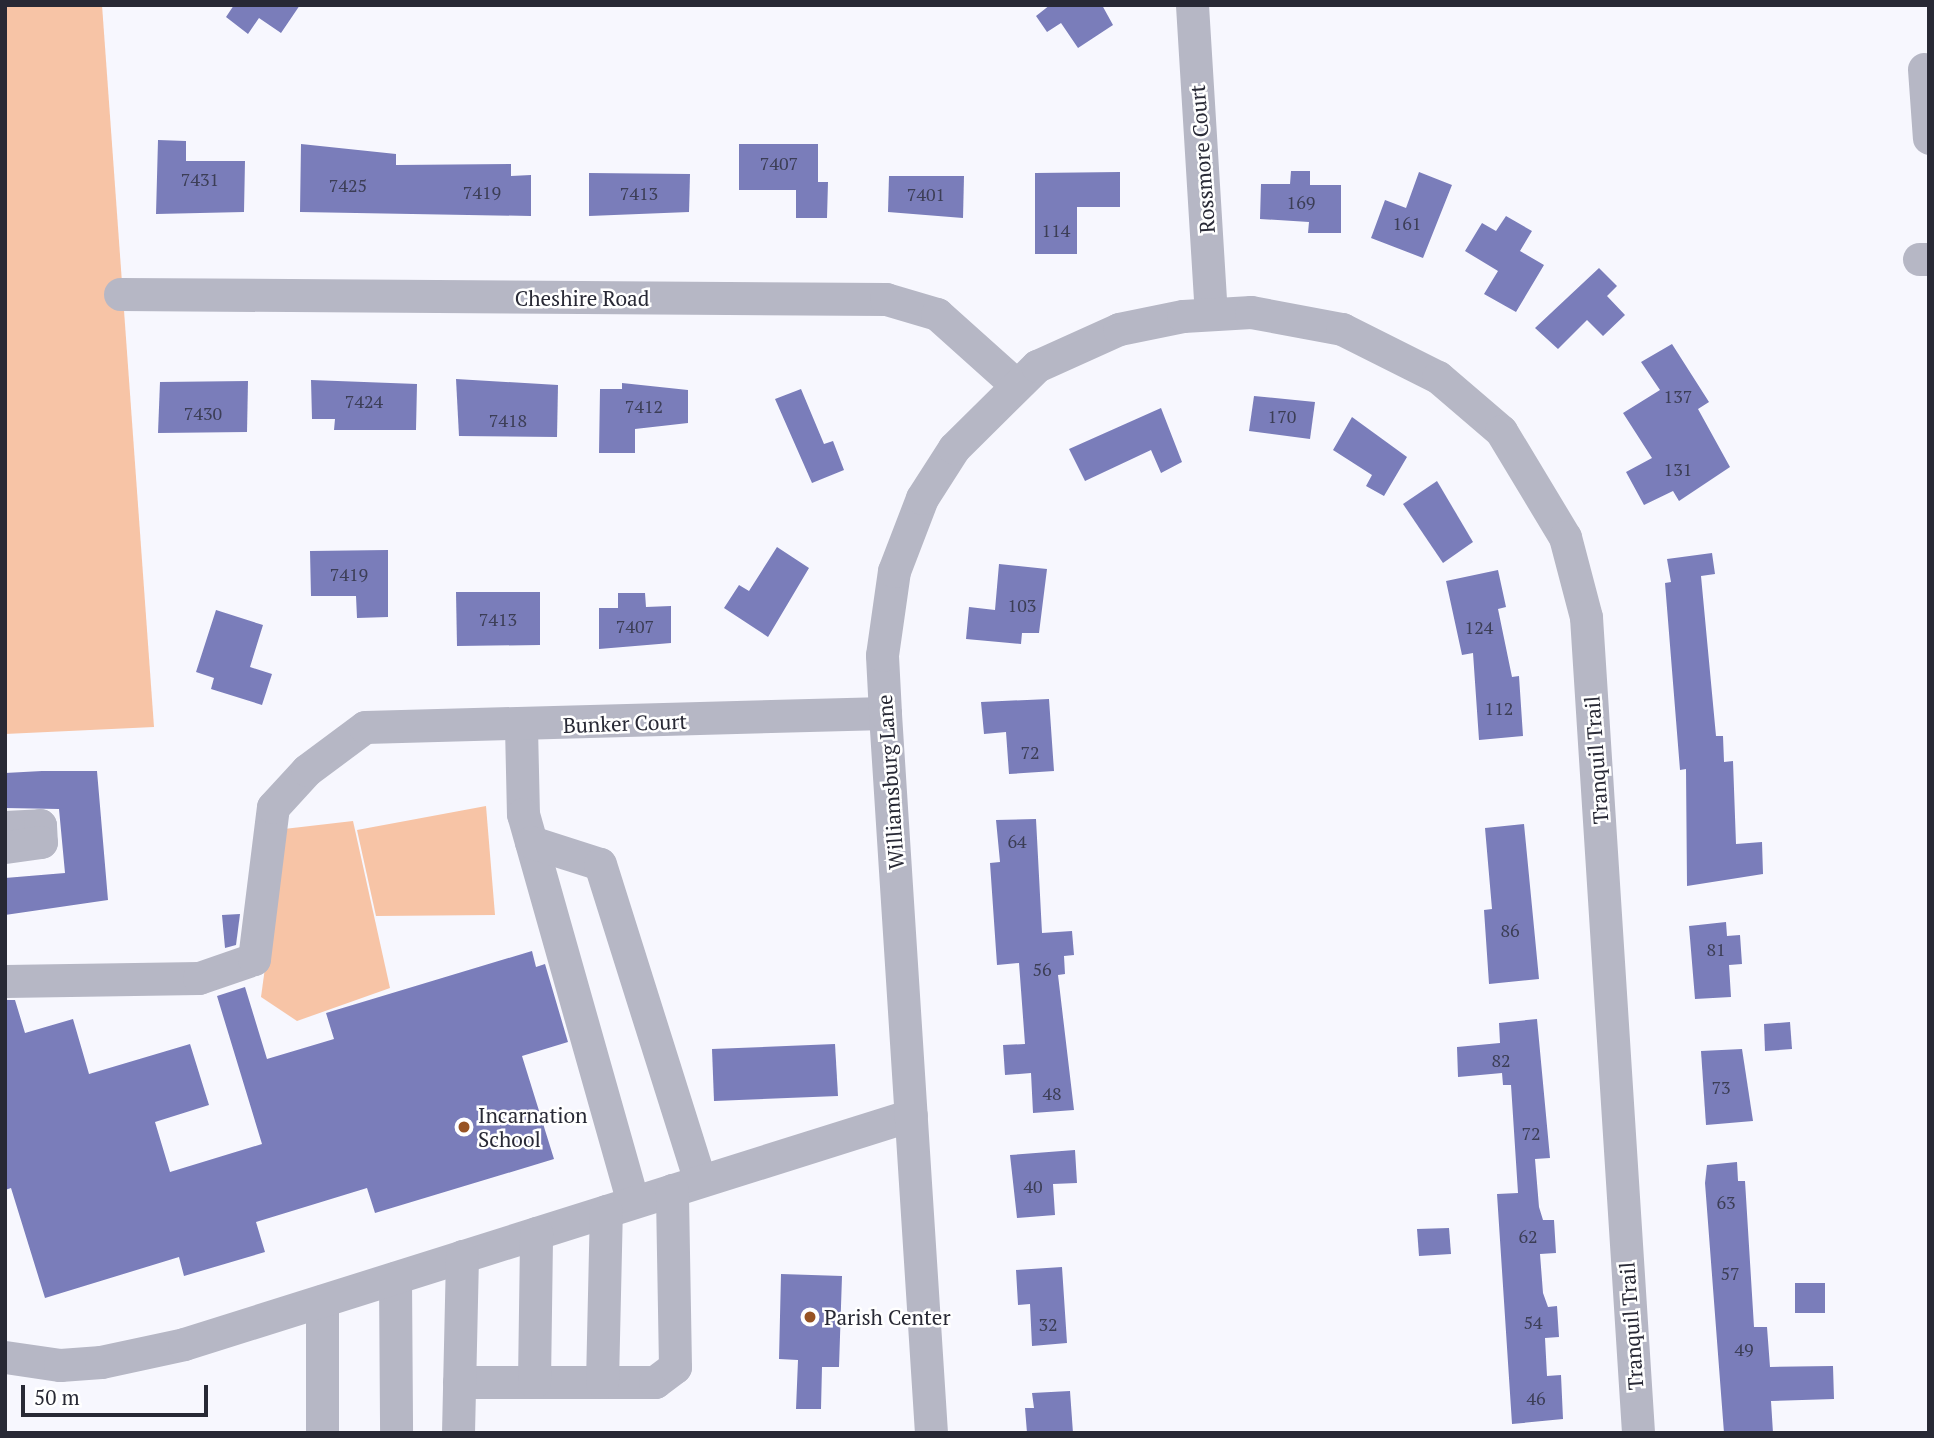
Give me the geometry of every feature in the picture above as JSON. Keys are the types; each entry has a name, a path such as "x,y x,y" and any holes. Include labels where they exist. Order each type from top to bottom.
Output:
{"street":[{"name":"Rossmore Court","path":"1192,5 1212,313"},
{"path":"1924,69 1929,138"},
{"name":"Cheshire Road","path":"120,294 886,299 937,314 1014,383"},
{"name":"Williamsburg Lane","path":"931,1433 885,713 886,613 907,531 954,448 1014,383 1083,342 1212,313"},
{"name":"Tranquil Trail","path":"1212,313 1291,317 1342,328 1438,377 1500,431 1565,537 1586,617 1638,1433"},
{"name":"Bunker Court","path":"5,981 200,978 254,960 272,807 307,770 365,727 521,727 885,713"},
{"path":"521,727 523,814 620,1207 602,1382"},
{"path":"5,827 40,825 41,842 5,847"},
{"path":"459,1382 655,1382 674,1367 686,1186 600,864 531,842"},
{"path":"5,1357 101,1362 322,1301 911,1115"},
{"path":"534,1382 536,1233"},
{"path":"458,1433 462,1256"},
{"path":"395,1278 396,1433"},
{"path":"322,1301 322,1433"}],"shaded area":[{"path":"5,5 102,5 154,727 5,734"},
{"path":"486,806 495,915 376,916 357,830"},
{"path":"353,821 390,988 297,1021 261,997 284,829"}],"building":[{"path":"234,5 300,5 281,33 259,18 248,34 226,17"},
{"path":"1050,5 1102,5 1113,25 1078,48 1061,23 1047,32 1036,16"},
{"path":"158,140 186,141 186,161 245,161 244,212 156,214"},
{"path":"301,144 396,154 396,165 511,164 511,176 531,175 531,216 300,212"},
{"path":"739,144 818,144 818,182 828,182 827,218 796,218 796,190 739,190"},
{"path":"1291,171 1310,171 1310,185 1341,185 1341,233 1308,233 1309,222 1260,219 1261,184 1290,184"},
{"path":"1120,172 1120,207 1077,207 1077,254 1035,254 1035,173"},
{"path":"1419,172 1452,185 1423,258 1371,238 1385,200 1406,208"},
{"path":"589,173 690,174 689,212 589,216"},
{"path":"889,176 964,176 963,218 888,212"},
{"path":"1506,216 1532,231 1520,251 1544,265 1516,312 1484,294 1498,271 1465,251 1482,223 1496,231"},
{"path":"1599,268 1617,286 1607,296 1625,315 1603,336 1587,320 1558,349 1535,328"},
{"path":"1672,344 1709,402 1698,409 1730,467 1679,501 1673,491 1644,505 1626,472 1652,458 1623,413 1660,390 1641,362"},
{"path":"456,379 558,385 557,437 459,436"},
{"path":"311,380 417,384 416,430 334,430 335,419 312,419"},
{"path":"248,381 247,432 158,433 160,382"},
{"path":"622,383 688,390 688,423 635,429 635,453 599,453 600,389 622,389"},
{"path":"801,389 824,444 833,441 844,470 812,483 775,399"},
{"path":"1254,396 1315,402 1310,439 1249,431"},
{"path":"1161,408 1182,462 1161,473 1151,450 1085,481 1069,449"},
{"path":"1352,417 1407,457 1384,496 1366,486 1372,475 1333,450"},
{"path":"1437,481 1473,542 1443,563 1403,504"},
{"path":"777,547 809,568 768,637 724,608 739,585 749,591"},
{"path":"388,550 388,617 357,618 356,596 311,596 310,551"},
{"path":"1712,553 1715,574 1701,576 1716,736 1723,736 1724,762 1733,761 1736,844 1762,842 1763,874 1687,886 1686,769 1680,770 1665,583 1671,582 1667,559"},
{"path":"999,564 1047,569 1039,633 1022,633 1021,644 966,639 969,607 995,610"},
{"path":"1498,570 1506,607 1498,609 1512,677 1519,676 1523,736 1479,740 1473,653 1462,655 1446,581"},
{"path":"456,592 540,592 540,645 457,646"},
{"path":"618,593 645,593 646,607 671,606 671,643 599,649 599,608 618,608"},
{"path":"216,610 263,625 250,667 272,674 262,705 211,689 214,678 196,672"},
{"path":"1049,699 1054,771 1009,774 1006,732 984,734 981,702"},
{"path":"97,771 108,900 5,915 5,878 65,873 59,809 5,808 5,773"},
{"path":"1036,819 1042,933 1072,931 1074,955 1064,956 1065,974 1058,975 1074,1110 1033,1113 1031,1073 1005,1075 1003,1045 1025,1044 1019,963 997,965 990,863 1000,862 996,820"},
{"path":"1524,824 1539,979 1489,984 1484,910 1492,909 1485,828"},
{"path":"240,914 236,945 225,948 222,915"},
{"path":"1726,922 1727,936 1740,935 1742,964 1729,965 1731,997 1695,999 1689,926"},
{"name":"Incarnation School","path":"532,951 536,967 545,964 568,1042 522,1056 554,1159 375,1213 367,1188 256,1222 265,1252 184,1276 179,1257 45,1298 11,1188 5,1190 5,1000 15,1000 25,1033 73,1019 89,1074 190,1044 209,1105 155,1122 170,1172 262,1144 217,996 245,987 267,1059 334,1039 326,1013"},
{"path":"1537,1019 1550,1158 1535,1159 1539,1207 1543,1220 1554,1220 1556,1253 1540,1254 1543,1293 1548,1307 1557,1306 1559,1337 1545,1338 1547,1376 1561,1375 1563,1419 1512,1424 1497,1194 1518,1193 1511,1085 1503,1085 1502,1073 1458,1077 1457,1047 1500,1043 1499,1023"},
{"path":"1790,1022 1792,1049 1765,1051 1764,1024"},
{"path":"835,1044 838,1096 714,1101 712,1049"},
{"path":"1742,1049 1753,1121 1706,1125 1701,1051"},
{"path":"1075,1150 1077,1183 1053,1184 1055,1215 1017,1218 1010,1155"},
{"path":"1737,1162 1738,1181 1745,1181 1754,1327 1767,1327 1770,1367 1833,1366 1834,1399 1771,1401 1773,1433 1724,1433 1705,1183 1707,1165"},
{"path":"1449,1228 1451,1254 1419,1256 1417,1229"},
{"path":"1062,1267 1067,1343 1032,1346 1030,1304 1018,1305 1016,1270"},
{"name":"Parish Center","path":"781,1274 842,1276 839,1367 822,1367 821,1409 796,1409 798,1360 779,1359"},
{"path":"1795,1283 1825,1283 1825,1313 1795,1313"},
{"path":"1070,1391 1073,1433 1027,1433 1025,1408 1034,1408 1032,1393"}],"place":[{"name":"Incarnation School","path":"464,1127"},
{"name":"Parish Center","path":"810,1317"}]}
